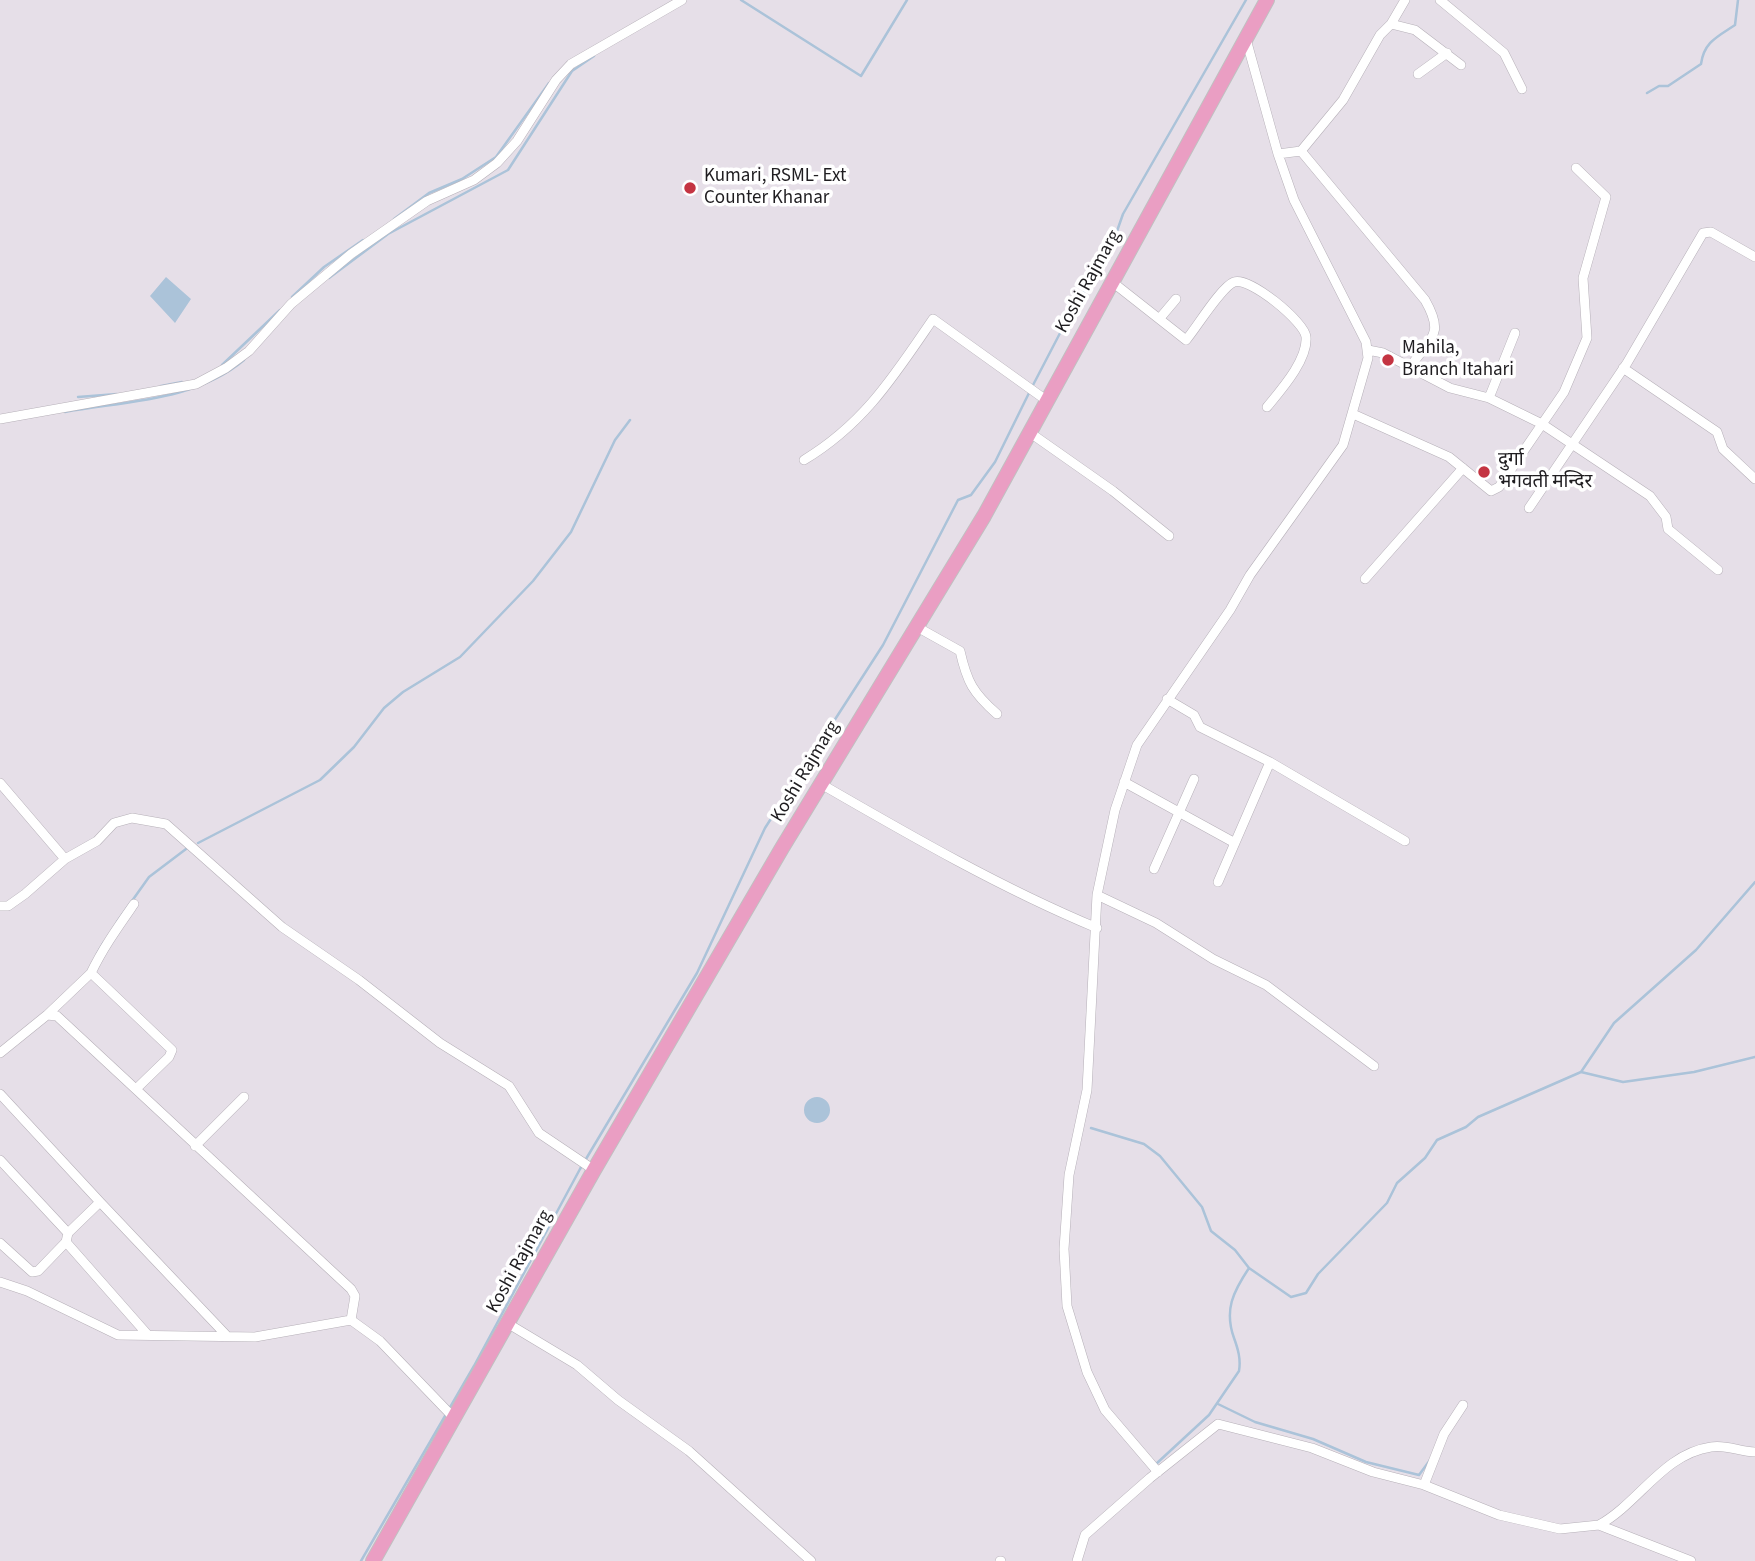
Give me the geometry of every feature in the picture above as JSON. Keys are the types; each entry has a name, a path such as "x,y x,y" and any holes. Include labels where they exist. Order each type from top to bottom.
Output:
{"main road":[{"name":"Koshi Rajmarg","path":"373,1561 591,1168 984,516 1267,0"}],"street":[{"path":"0,419 196,384 226,368 249,351 291,304 351,254 427,201 474,180 497,163 572,64 682,0"},
{"path":"1278,154 1301,151 1343,100 1380,35 1391,24 1405,0"},
{"path":"1440,0 1504,53 1522,89"},
{"path":"1391,24 1415,30 1461,65"},
{"path":"1158,1472 1105,1410 1087,1372 1067,1306 1064,1249 1069,1175 1087,1090 1097,895 1124,782 1137,745 1230,610 1250,575 1343,445 1368,350 1294,200 1245,37"},
{"path":"1418,75 1447,53"},
{"path":"1301,151 1425,300 1436,320 1436,331 1410,367"},
{"path":"1353,414 1449,457 1492,491 1497,489 1564,392 1587,338 1583,278 1606,197 1604,192 1576,167"},
{"path":"1529,508 1623,368 1703,233 1711,232 1755,257"},
{"path":"1111,281 1186,340 1225,288 1235,281 1245,281 1303,326 1306,337 1304,351 1267,407"},
{"path":"1160,318 1176,299"},
{"path":"804,460 834,443 870,407 933,319 1046,400"},
{"path":"1489,398 1515,332"},
{"path":"1368,350 1383,352 1450,388 1489,398 1542,424 1650,496 1666,517 1668,529 1718,570"},
{"path":"1623,368 1709,425 1717,432 1723,449 1755,479"},
{"path":"1029,432 1113,491 1169,536"},
{"path":"1365,579 1463,468"},
{"path":"917,626 960,651 965,674 976,695 997,714"},
{"path":"1167,699 1194,715 1200,727 1270,762 1405,841"},
{"path":"1218,882 1270,762"},
{"path":"1154,869 1194,779"},
{"path":"1124,782 1235,843"},
{"path":"0,783 65,859"},
{"path":"821,784 968,867 1041,904 1097,928"},
{"path":"0,906 8,905 65,859 97,841 114,823 132,818 166,824 282,927 359,980 440,1044 509,1086 540,1133 591,1168"},
{"path":"1097,895 1156,923 1213,959 1266,985 1374,1066"},
{"path":"0,1053 91,973 103,948 134,904"},
{"path":"91,973 172,1050 169,1057 136,1089"},
{"path":"47,1014 57,1016 351,1289 355,1296 351,1320"},
{"path":"0,1094 227,1336"},
{"path":"195,1146 244,1097"},
{"path":"0,1160 147,1334"},
{"path":"0,1243 32,1272 38,1271 100,1202"},
{"path":"0,1282 27,1291 110,1333 255,1337 351,1320 380,1341 454,1418"},
{"path":"507,1323 577,1365 618,1400 689,1451 811,1561"},
{"path":"1424,1485 1444,1434 1463,1405"},
{"path":"1077,1561 1085,1535 1218,1424 1289,1442 1373,1472 1424,1485 1499,1515 1560,1529 1599,1525 1614,1517 1681,1457 1717,1446 1755,1452"},
{"path":"1599,1525 1691,1561"}],"water":[{"path":"166,277 191,299 175,323 150,296"},
{"path":"817,1097 826,1101 830,1110 826,1119 817,1123 808,1119 804,1110 808,1101"}],"waterway":[{"path":"741,0 861,76 907,0"},
{"path":"1032,387 1071,312 1110,251 1123,214 1246,0"},
{"path":"1647,93 1659,86 1668,86 1701,64 1708,45 1735,25 1738,0"},
{"path":"329,278 388,234 508,170 572,71 594,56"},
{"path":"394,219 429,193 462,179 496,157 549,83"},
{"path":"292,297 324,267 363,240"},
{"path":"222,365 280,310"},
{"path":"65,412 136,402 182,392 225,374 244,360"},
{"path":"161,386 182,382"},
{"path":"361,1561 474,1366 580,1169 697,973 765,828 883,645 958,500 971,495 995,462 1029,393"},
{"path":"78,397 117,394"},
{"path":"198,843 320,780 354,747 384,708 403,692 460,657 533,581 571,532 615,440 630,420"},
{"path":"117,922 149,877 186,849"},
{"path":"1581,1072 1614,1023 1696,950 1755,882"},
{"path":"97,954 104,942"},
{"path":"1091,1128 1144,1144 1160,1156 1202,1207 1211,1231 1235,1250 1249,1268 1291,1297 1306,1293 1318,1274 1387,1203 1397,1183 1425,1158 1437,1140 1466,1127 1478,1117 1581,1072 1623,1082 1694,1072 1755,1057"},
{"path":"1156,1464 1209,1415 1239,1371 1230,1310 1238,1285 1249,1268"},
{"path":"1218,1404 1255,1422 1313,1439 1366,1462 1419,1475 1430,1460"}],"place":[{"name":"Kumari, RSML- Ext Counter Khanar","path":"690,188"},
{"name":"Mahila, Branch Itahari","path":"1388,360"},
{"name":"दुर्गा भगवती मन्दिर","path":"1484,472"}]}
